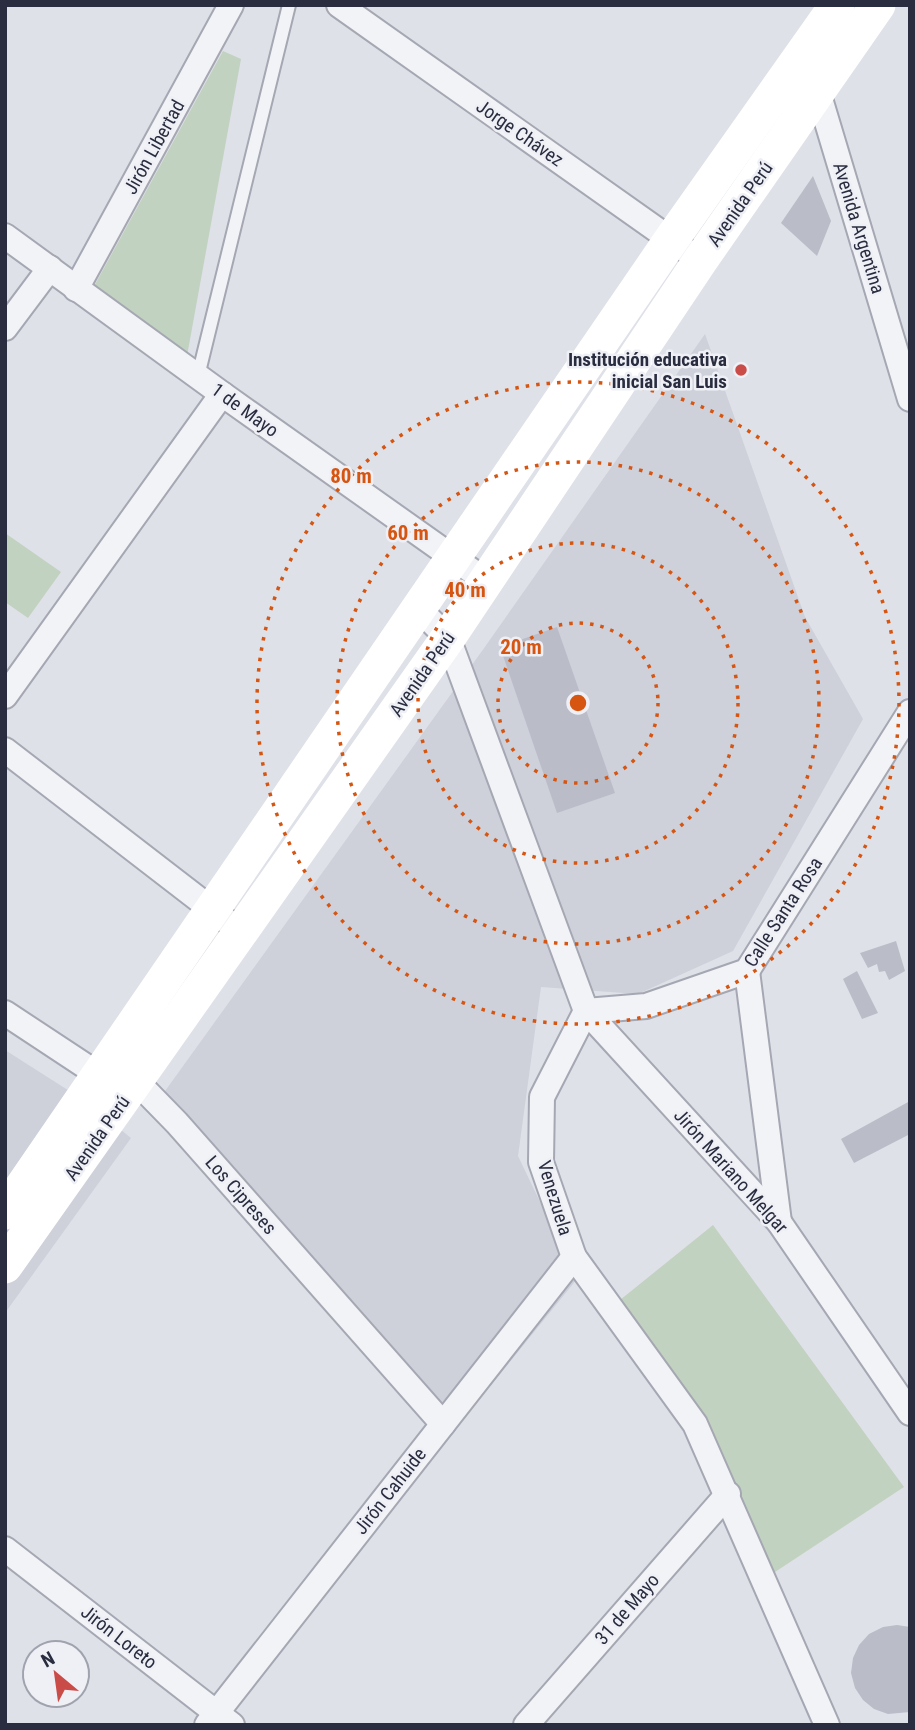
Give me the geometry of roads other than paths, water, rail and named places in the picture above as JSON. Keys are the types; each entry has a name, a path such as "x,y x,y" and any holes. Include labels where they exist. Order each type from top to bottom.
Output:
{"main road":[{"name":"Avenida Perú","path":"5,1212 671,240 837,5"},
{"name":"Avenida Perú","path":"5,1266 448,638 700,261 818,92 870,8"}],"street":[{"name":"Jirón Libertad","path":"76,289 231,5"},
{"name":"Jorge Chávez","path":"339,5 700,261"},
{"name":"Avenida Argentina","path":"796,64 818,92 910,399"},
{"name":"1 de Mayo","path":"5,236 486,581"},
{"path":"5,328 50,268"},
{"path":"5,696 222,394"},
{"path":"419,608 448,638 586,1010"},
{"name":"Calle Santa Rosa","path":"586,1010 646,1006 747,971 910,712"},
{"path":"5,750 241,932"},
{"path":"747,971 779,1222"},
{"name":"Jirón Mariano Melgar","path":"586,1010 779,1222 910,1413"},
{"name":"Venezuela","path":"586,1010 542,1097 541,1162 574,1257 695,1424 728,1494 827,1725"},
{"path":"5,1013 99,1075 137,1082"},
{"name":"Los Cipreses","path":"137,1082 177,1123 443,1424"},
{"name":"Jirón Cahuide","path":"218,1721 443,1424 574,1257"},
{"name":"31 de Mayo","path":"526,1725 728,1494"},
{"name":"Jirón Loreto","path":"5,1549 218,1721"}],"lane":[{"path":"198,376 289,5"}],"place":[{"name":"Institución educativa inicial San Luis","path":"741,370"}]}
